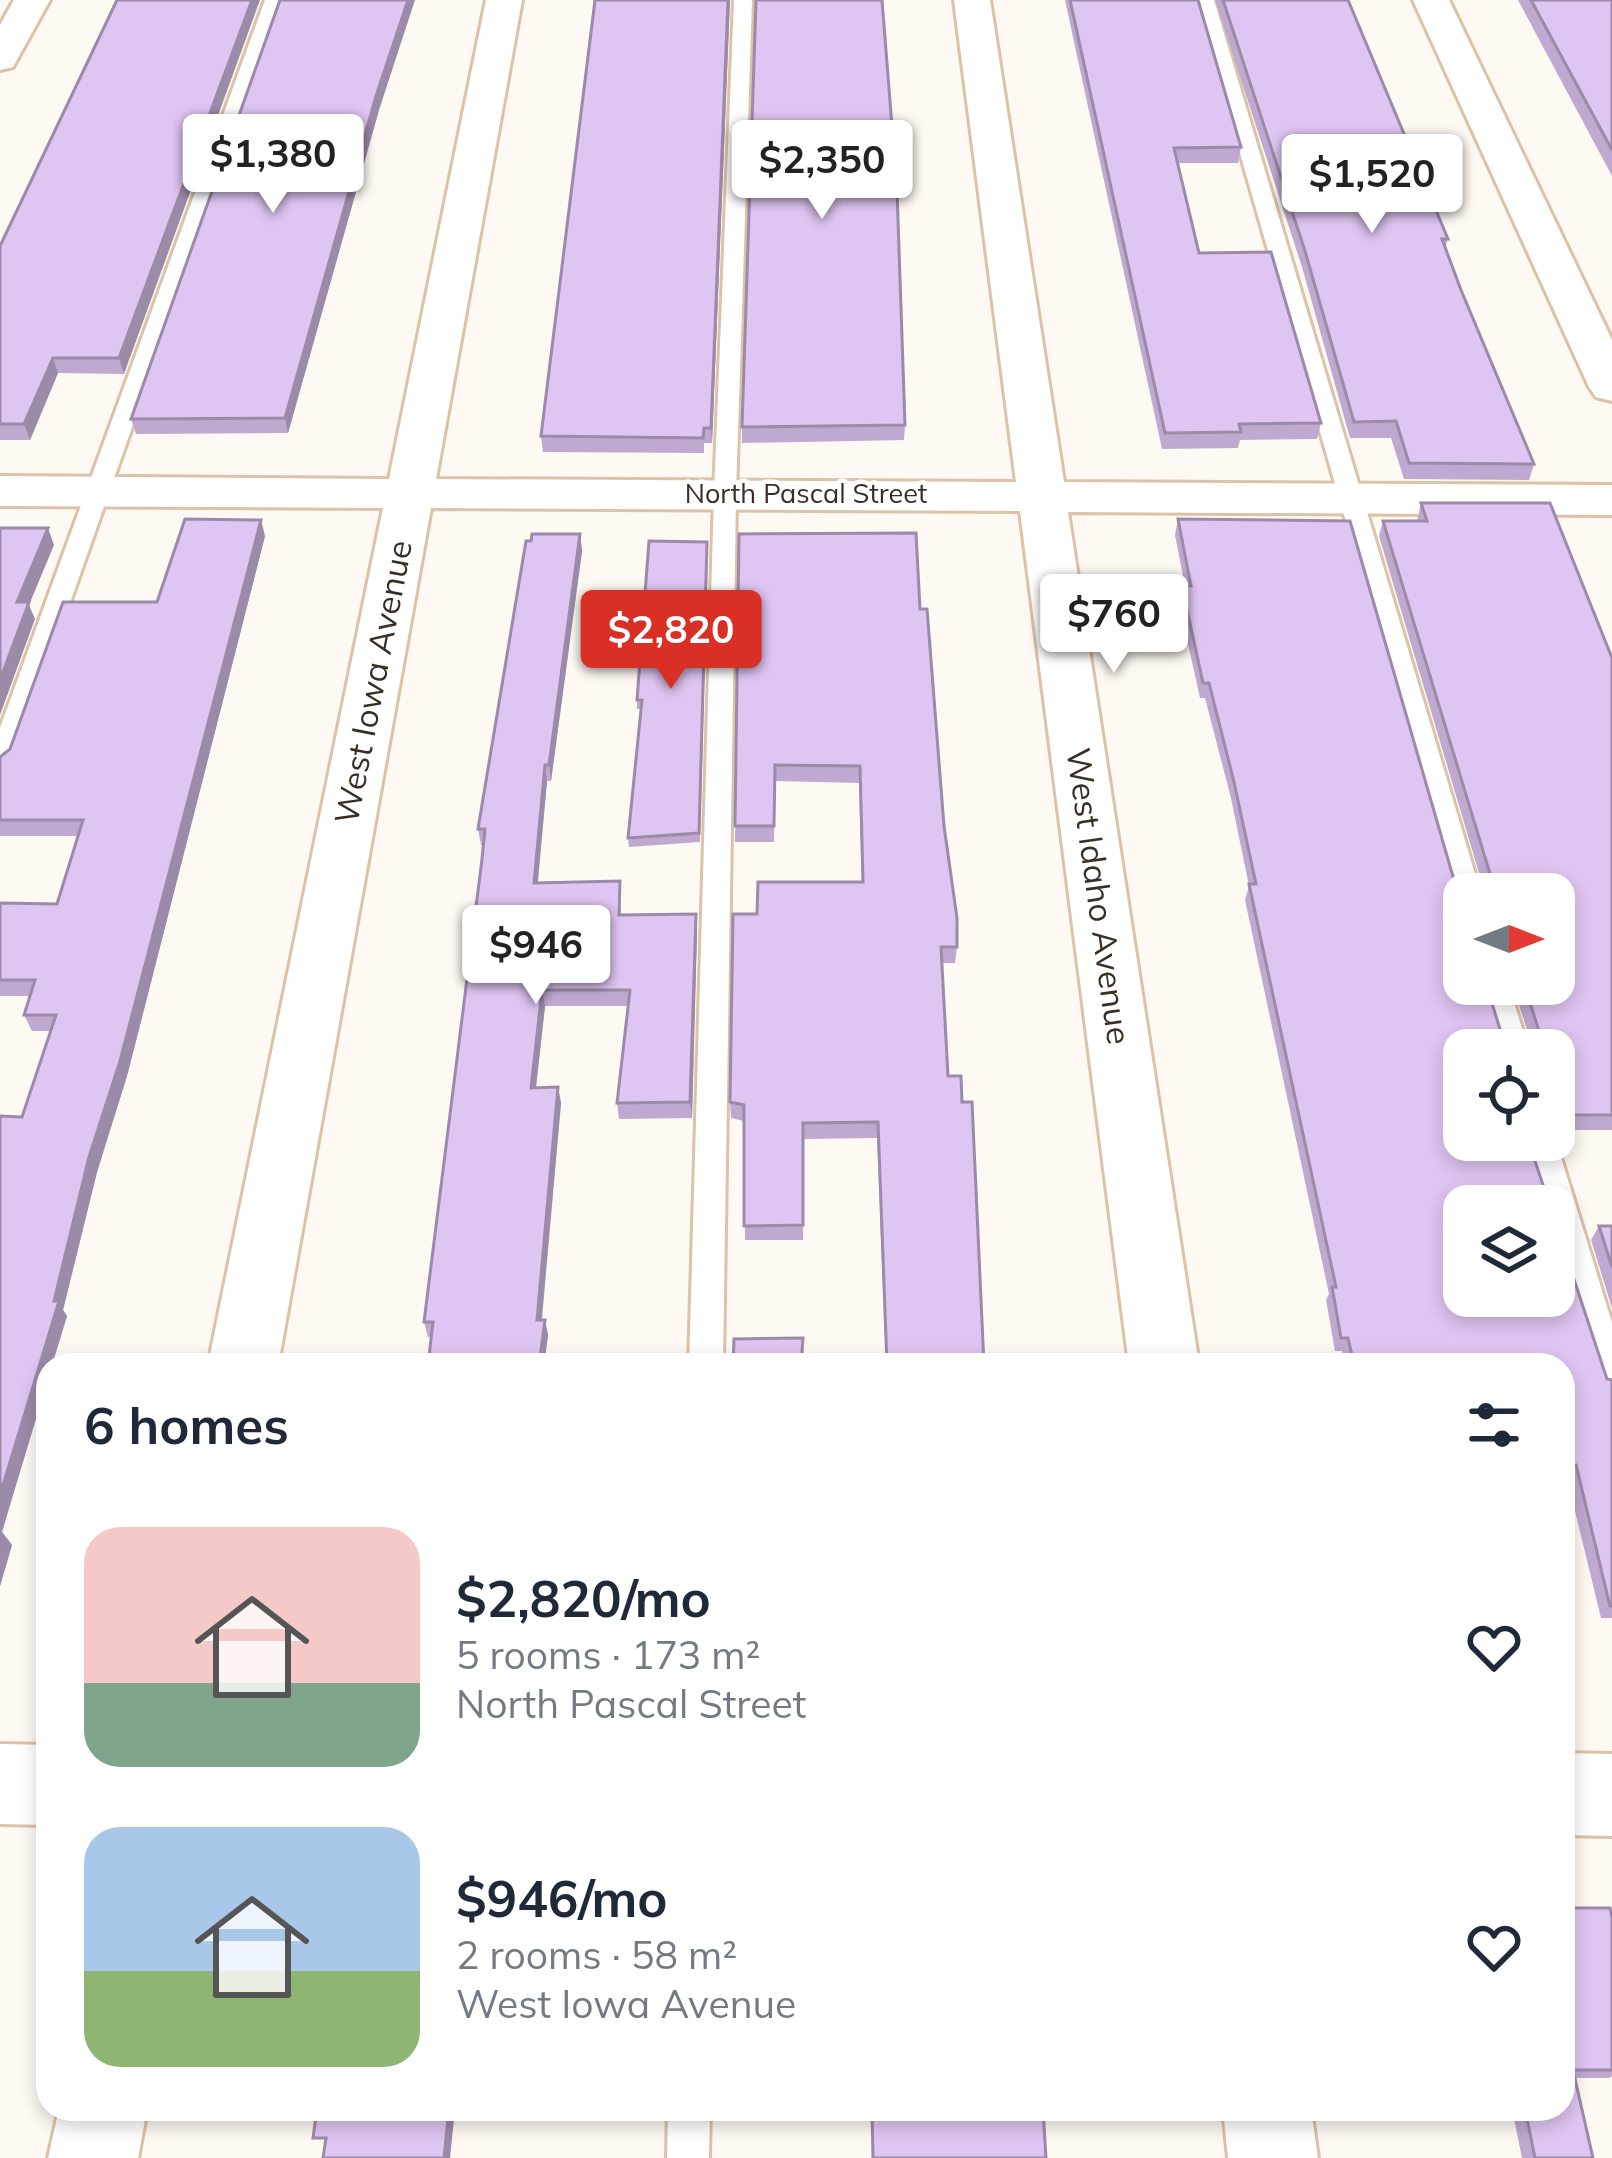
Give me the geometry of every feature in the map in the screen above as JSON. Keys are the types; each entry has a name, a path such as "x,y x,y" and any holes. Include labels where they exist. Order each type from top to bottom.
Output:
{"street":[{"path":"2,52 32,0"},
{"name":"West Iowa Avenue","path":"245,1353 504,0"},
{"name":"West Idaho Avenue","path":"972,0 1161,1353"},
{"path":"1431,0 1612,387"},
{"name":"North Pascal Street","path":"0,491 1612,500"},
{"path":"0,1784 36,1785"},
{"path":"1575,1794 1612,1795"},
{"path":"93,2158 101,2121"},
{"path":"1268,2121 1273,2158"}],"lane":[{"path":"0,764 274,0"},
{"path":"706,1353 725,494 743,0"},
{"path":"1205,0 1461,873"},
{"path":"1547,1161 1612,1378"},
{"path":"688,2158 689,2121"}],"building":[{"path":"117,0 252,0 119,358 53,358 24,424 0,424 0,246"},
{"path":"280,0 408,0 285,418 131,419"},
{"path":"595,0 728,0 711,428 704,428 703,438 541,436"},
{"path":"756,0 882,0 897,190 905,425 742,427"},
{"path":"1070,0 1198,0 1241,147 1174,148 1199,253 1271,252 1321,423 1239,424 1241,432 1165,433"},
{"path":"1223,0 1348,0 1448,239 1442,239 1461,290 1534,464 1409,463 1396,421 1354,422 1305,251"},
{"path":"1531,0 1612,0 1612,150"},
{"path":"1421,503 1550,503 1612,658 1612,1115 1575,1115 1575,1029 1538,1029 1531,1005 1575,1005 1575,873 1490,873 1383,521 1427,521"},
{"path":"185,519 261,520 120,1061 89,1157 54,1301 59,1301 43,1353 36,1353 36,1377 0,1495 0,1116 22,1117 56,1015 24,1015 35,980 0,980 0,903 57,904 83,820 0,820 0,757 10,749 63,602 157,602"},
{"path":"1178,519 1350,521 1452,873 1443,873 1443,1005 1492,1005 1500,1029 1443,1029 1443,1161 1535,1161 1543,1185 1443,1185 1443,1317 1575,1317 1575,1282 1607,1379 1612,1380 1612,1606 1575,1465 1575,1353 1351,1353 1348,1338 1341,1338 1332,1287 1336,1287 1249,884 1256,884 1186,605 1184,586 1191,586"},
{"path":"0,528 48,528 17,602 29,602 0,680"},
{"path":"916,533 920,609 927,609 944,826 957,918 957,947 941,947 948,1076 961,1076 962,1102 972,1102 983,1353 887,1353 878,1122 803,1123 803,1225 744,1226 744,1105 730,1102 733,914 757,914 758,882 863,882 860,766 775,765 774,826 735,826 739,534"},
{"path":"532,534 580,534 549,765 545,765 534,883 620,881 619,915 696,914 690,1102 617,1103 630,990 542,990 531,1088 558,1087 537,1320 545,1320 541,1353 429,1353 433,1322 424,1322 482,859 485,829 478,829 526,541 531,541"},
{"path":"649,541 707,542 699,833 628,838 642,700 637,700"},
{"path":"1599,1226 1612,1226 1612,1267"},
{"path":"803,1338 802,1353 733,1353 734,1339"},
{"path":"1575,1908 1610,1908 1612,2070 1575,2070"},
{"path":"1575,2079 1593,2158 1535,2158 1527,2121 1575,2121"},
{"path":"315,2121 448,2121 444,2158 323,2158 326,2138 313,2138"},
{"path":"872,2121 1044,2121 1046,2158 873,2158"}]}
